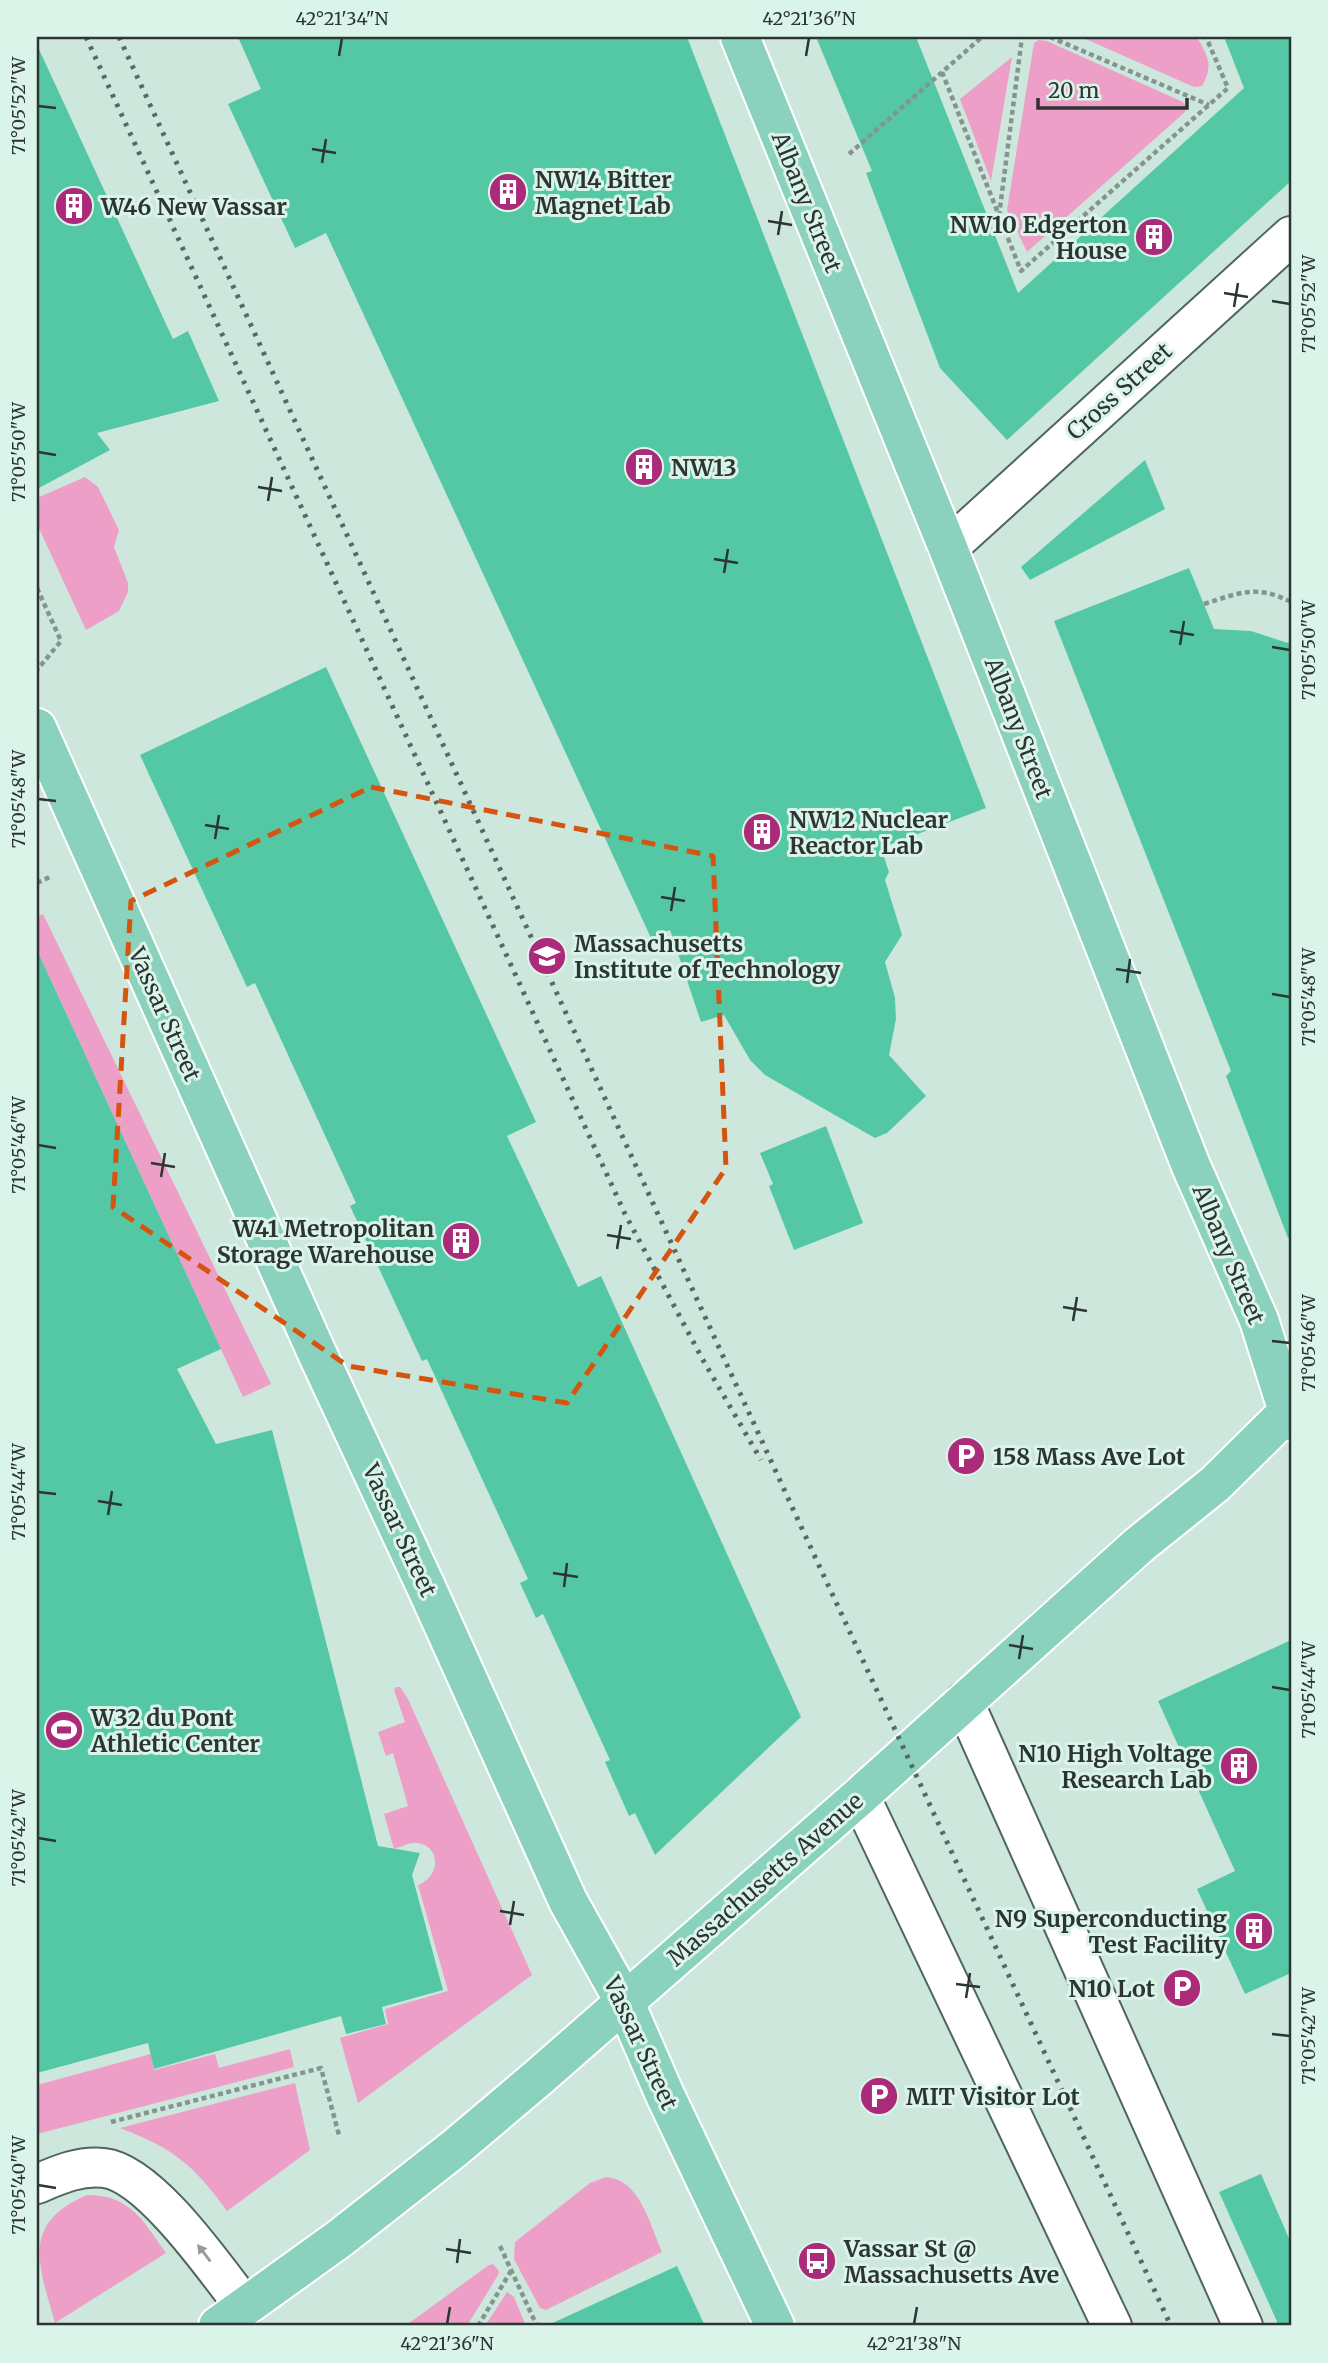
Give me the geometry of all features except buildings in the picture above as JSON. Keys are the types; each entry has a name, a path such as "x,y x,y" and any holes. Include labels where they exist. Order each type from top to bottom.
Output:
{"main road":[{"name":"Albany Street","path":"740,37 948,548 1191,1166 1259,1320 1290,1414"},
{"name":"Vassar Street","path":"37,728 317,1353 416,1564 562,1888 625,2003 665,2095 775,2326"},
{"name":"Massachusetts Avenue","path":"232,2317 339,2239 456,2148 860,1796 1139,1545 1215,1484 1290,1414"}],"street":[{"name":"Cross Street","path":"948,548 1291,236"},
{"path":"964,1702 1243,2326"},
{"path":"860,1796 1112,2326"},
{"path":"37,2185 84,2167 107,2168 135,2180 199,2246 232,2317"}],"path":[{"path":"849,155 982,37"},
{"path":"999,217 1022,37"},
{"path":"1050,37 1209,105"},
{"path":"942,72 1021,271 1228,88 1206,37"},
{"path":"37,588 61,641 37,670"},
{"path":"1204,604 1245,590 1276,594 1291,602"},
{"path":"102,2124 321,2068 339,2135"},
{"path":"500,2246 537,2326"},
{"path":"478,2326 512,2271"}],"highlighted area":[{"path":"371,787 713,856 726,1168 567,1403 348,1366 113,1207 131,901"}],"shaded area":[{"path":"1081,37 1197,37 1207,56 1209,67 1206,79 1202,86 1194,87"},
{"path":"1039,40 1047,41 1183,102 1187,108 1027,252 1007,210 1034,43"},
{"path":"1012,57 991,181 960,99"},
{"path":"85,477 98,487 119,530 114,547 128,583 128,592 119,611 86,630 37,524 37,498"},
{"path":"43,914 271,1384 243,1397 37,950 37,917"},
{"path":"400,1687 408,1699 532,1975 358,2103 340,2038 388,2024 385,2009 448,1991 418,1885 431,1875 434,1855 425,1845 417,1843 394,1849 384,1814 408,1806 393,1753 386,1756 378,1732 405,1722 394,1690"},
{"path":"290,2049 294,2067 37,2134 37,2085 151,2054 154,2070 215,2054 219,2068"},
{"path":"295,2083 310,2150 227,2211 204,2181 181,2160 154,2143 120,2128"},
{"path":"606,2177 618,2180 635,2194 662,2252 546,2310 540,2308 514,2259 515,2242 590,2183"},
{"path":"87,2195 102,2196 125,2205 142,2221 166,2253 55,2323 40,2265 43,2233 51,2219 66,2206"},
{"path":"493,2264 499,2271 498,2275 467,2326 405,2326 489,2265"},
{"path":"507,2292 514,2297 526,2326 485,2326"}],"railway":[{"path":"86,37 625,1214 703,1360 761,1460"},
{"path":"119,37 804,1533 1171,2326"}],"place":[{"name":"NW14 Bitter Magnet Lab","path":"508,192"},
{"name":"W46 New Vassar","path":"74,206"},
{"name":"NW10 Edgerton House","path":"1154,237"},
{"name":"NW13","path":"644,467"},
{"name":"NW12 Nuclear Reactor Lab","path":"762,832"},
{"name":"Massachusetts Institute of Technology","path":"547,956"},
{"name":"W41 Metropolitan Storage Warehouse","path":"461,1241"},
{"name":"158 Mass Ave Lot","path":"966,1456"},
{"name":"W32 du Pont Athletic Center","path":"64,1730"},
{"name":"N10 High Voltage Research Lab","path":"1239,1766"},
{"name":"N9 Superconducting Test Facility","path":"1254,1931"},
{"name":"N10 Lot","path":"1182,1988"},
{"name":"MIT Visitor Lot","path":"879,2096"},
{"name":"Vassar St @ Massachusetts Ave","path":"817,2261"}]}
